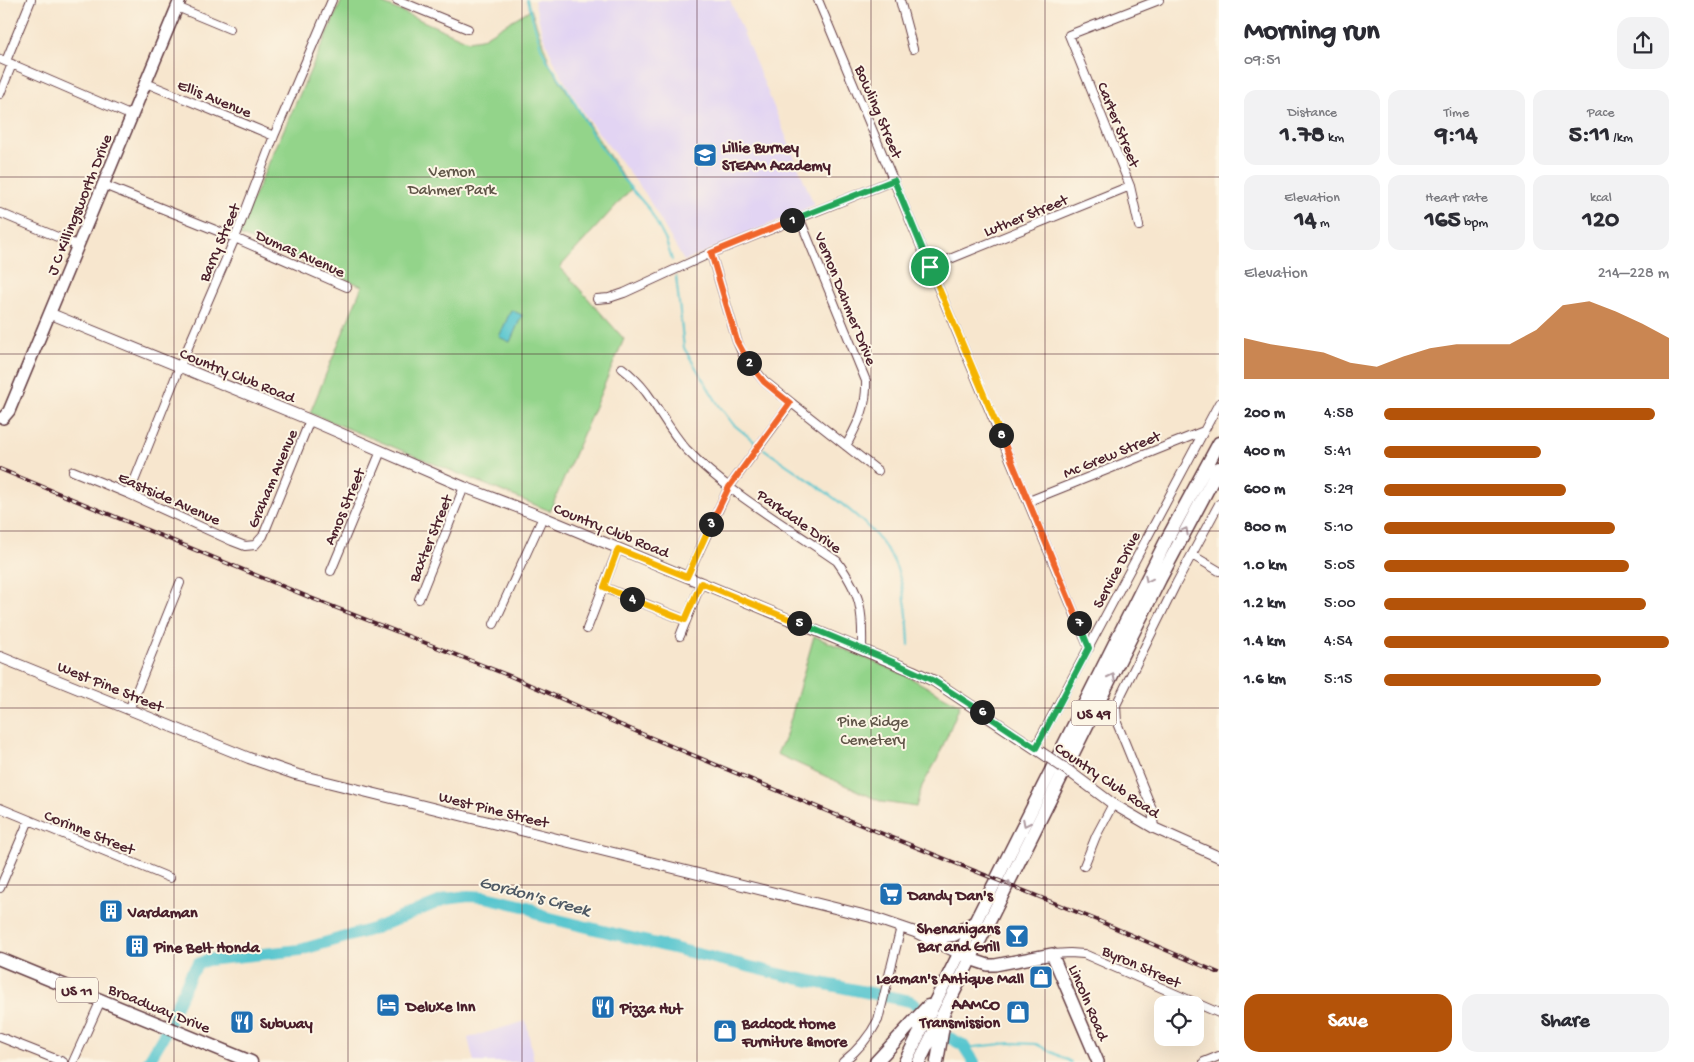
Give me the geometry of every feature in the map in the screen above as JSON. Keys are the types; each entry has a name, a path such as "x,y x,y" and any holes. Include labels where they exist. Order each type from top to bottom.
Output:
{"main road":[{"name":"J C Killingsworth Drive","path":"2,419 9,411 51,314 178,3"},
{"name":"US 49","path":"919,1062 947,1004 977,921 1166,542 1217,450"},
{"name":"US 49","path":"905,1062 939,993 965,957 1219,468"},
{"path":"927,938 954,935 977,921"},
{"name":"West Pine Street","path":"965,957 988,965 1003,964 1052,954"},
{"name":"Lincoln Road","path":"1052,954 1098,1062"},
{"name":"Broadway Drive","path":"0,959 247,1061"},
{"path":"876,1062 939,993"},
{"path":"937,1062 947,1004"}],"street":[{"path":"0,94 6,61 31,0"},
{"name":"Barry Street","path":"129,494 180,366 235,238 274,136 332,0"},
{"path":"397,0 468,29"},
{"name":"Bowling Street","path":"818,0 1089,648"},
{"path":"900,0 913,49"},
{"name":"Carter Street","path":"1139,226 1130,186 1069,35 1159,0"},
{"path":"178,3 230,29"},
{"path":"6,61 132,116"},
{"name":"Ellis Avenue","path":"146,83 274,136"},
{"path":"597,299 609,298 624,292 711,253 894,180"},
{"name":"Dumas Avenue","path":"104,185 235,238 347,287"},
{"name":"Luther Street","path":"930,267 1130,186"},
{"path":"0,213 79,246"},
{"name":"Vernon Dahmer Drive","path":"799,217 866,381 862,416 846,446"},
{"path":"711,253 737,341 744,357 764,382 878,471"},
{"name":"Country Club Road","path":"51,314 310,420 464,487 543,517 862,648 934,681 1036,748 1113,804 1154,828 1219,857"},
{"name":"Parkdale Drive","path":"622,368 647,393 673,434 686,449 729,487 837,561 848,577 862,608 862,648"},
{"path":"687,577 729,487 790,403"},
{"name":"Service Drive","path":"1036,748 1219,403"},
{"name":"Graham Avenue","path":"255,545 262,536 310,420"},
{"name":"Mc Grew Street","path":"1029,501 1204,430"},
{"name":"Amos Street","path":"331,571 381,451"},
{"name":"Eastside Avenue","path":"73,471 129,494 232,542 245,546 255,545"},
{"name":"Baxter Street","path":"419,599 464,487"},
{"path":"1154,828 1152,809 1117,722 1115,711 1118,700 1219,504"},
{"path":"494,624 543,517"},
{"path":"587,629 618,549"},
{"path":"1192,555 1219,571"},
{"path":"129,710 180,583"},
{"path":"680,636 701,583"},
{"path":"604,587 685,620"},
{"name":"West Pine Street","path":"0,657 249,758 296,774 823,905 900,927 965,957"},
{"path":"1084,866 1096,836 1113,804"},
{"name":"Corinne Street","path":"0,808 170,878"},
{"path":"0,888 29,820"},
{"path":"843,1062 855,1053 872,1033 882,1005 900,927"},
{"name":"Byron Street","path":"1052,954 1084,954 1219,1013"},
{"path":"73,1062 100,1000"},
{"path":"0,1037 63,1062"},
{"path":"1204,1062 1219,1056"}],"shaded area":[{"name":"Lillie Burney STEAM Academy","path":"534,0 730,0 814,205 684,261 645,193 587,118 559,72 543,36"},
{"path":"526,1021 534,1062 474,1062 468,1038"}],"green space":[{"name":"Vernon Dahmer Park","path":"342,0 375,0 468,41 481,39 531,9 551,67 631,189 560,267 624,339 550,511 310,413 362,286 237,234"},
{"name":"Pine Ridge Cemetery","path":"814,636 907,676 960,705 937,760 922,786 916,807 882,802 777,754 784,742"}],"water":[{"path":"511,310 522,315 510,342 499,337"}],"waterway":[{"path":"527,0 541,47 547,60 567,89 595,139 623,179 649,209 666,241 672,260"},
{"path":"676,276 684,348 718,404 733,424 755,442"},
{"path":"764,449 820,487 858,517 888,551 897,569 903,588 909,645"},
{"name":"Gordon's Creek","path":"148,1062 163,1037 191,974 198,964 207,960 300,950 373,929 446,899 468,896 485,897 528,907 542,916 796,978 910,1001 915,1004"},
{"name":"Gordon's Creek","path":"950,1038 963,1045 974,1062"},
{"path":"965,1048 1011,1043 1036,1044 1071,1062"}],"railway":[{"path":"0,469 311,598 510,676 616,723 841,817 1099,921 1219,973"}],"place":[{"name":"Lillie Burney STEAM Academy","path":"705,155"},
{"name":"Dandy Dan's","path":"891,894"},
{"name":"Vardaman","path":"111,911"},
{"name":"Shenanigans Bar and Grill","path":"1017,936"},
{"name":"Pine Belt Honda","path":"137,946"},
{"name":"Leaman's Antique Mall","path":"1041,977"},
{"name":"Deluxe Inn","path":"388,1005"},
{"name":"Pizza Hut","path":"603,1007"},
{"name":"AAMCO Transmission","path":"1018,1012"},
{"name":"Subway","path":"242,1022"},
{"name":"Badcock Home Furniture &more","path":"725,1031"}],"route":[{"path":"894,180 930,267 1089,648 1036,748 934,681 862,648 701,583 685,620 604,587 618,549 687,577 729,487 790,403 764,382 744,357 737,341 711,253 894,180"}]}
